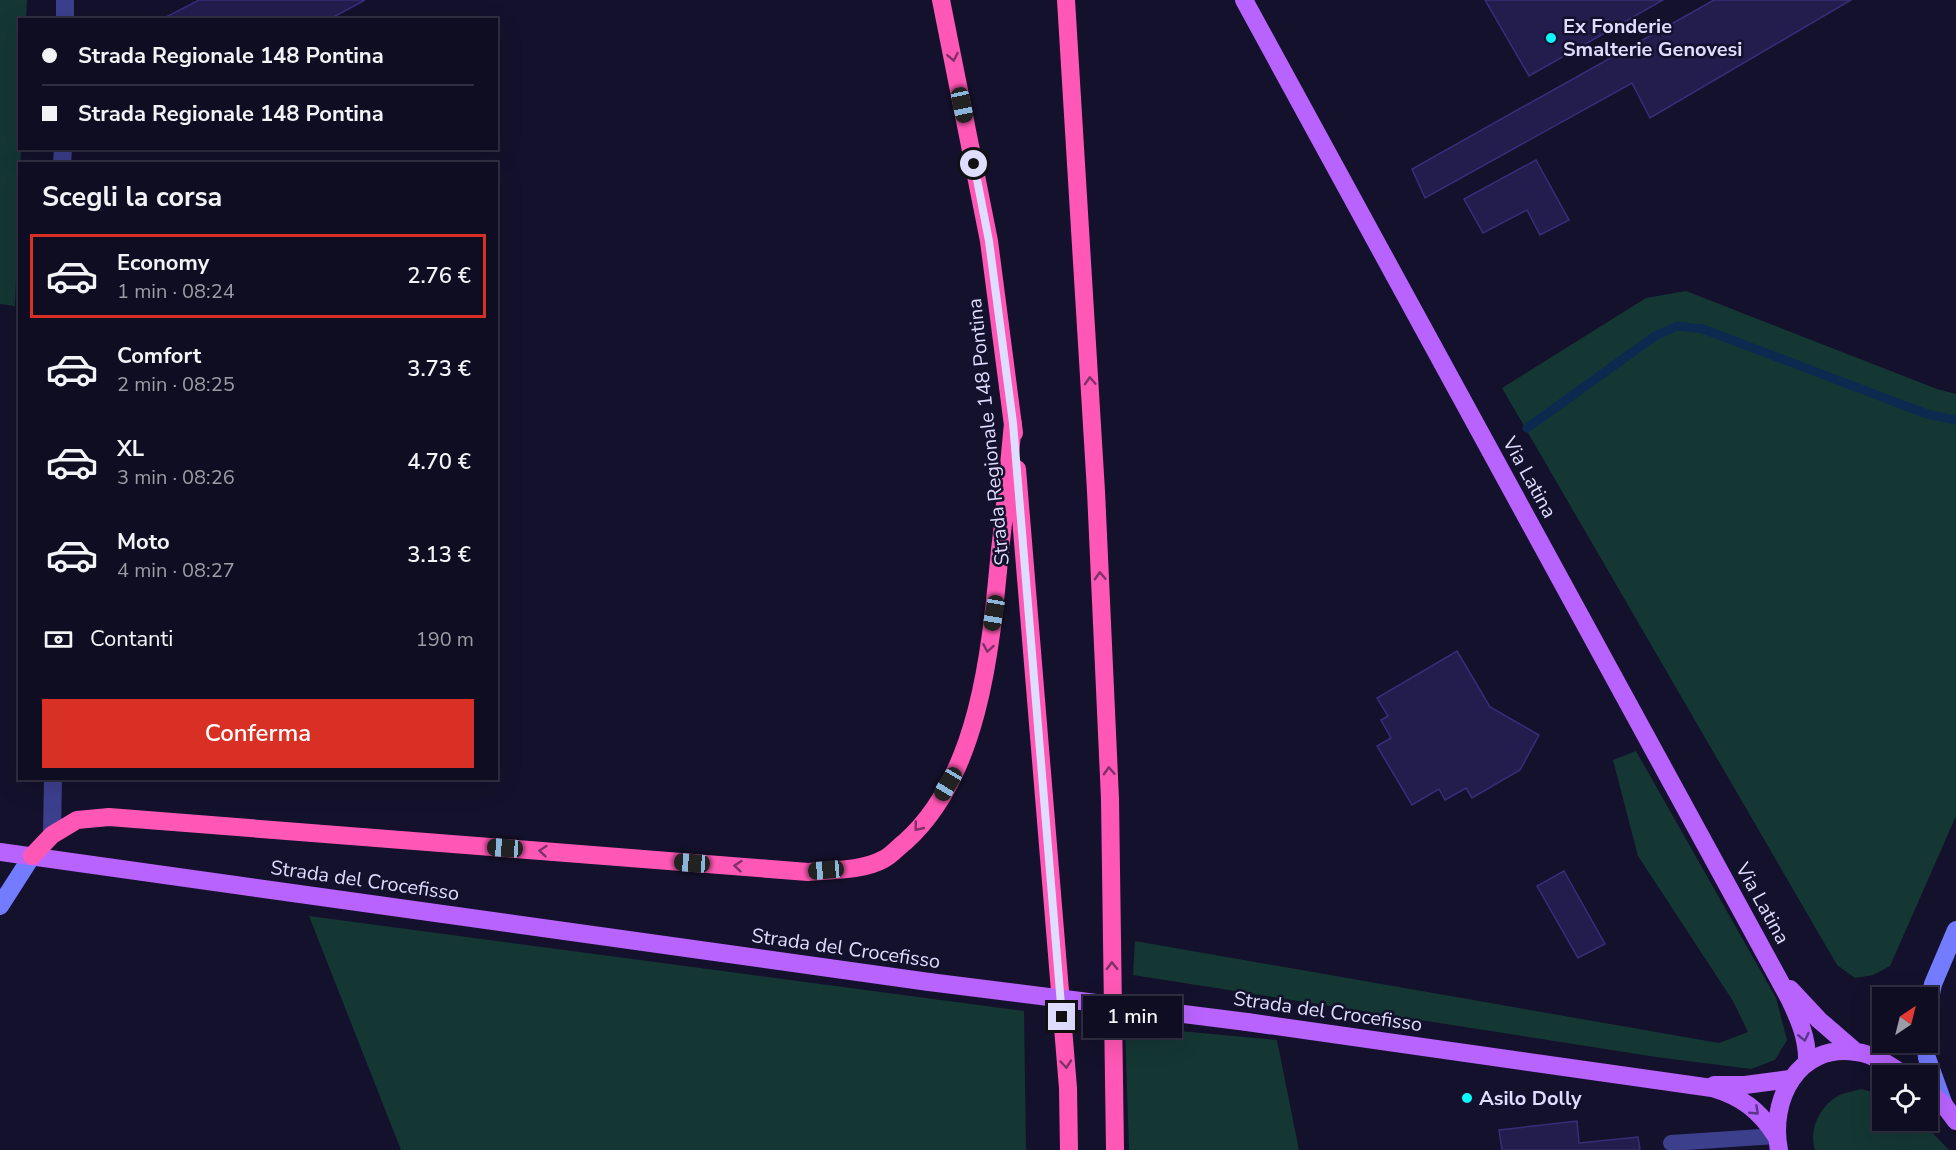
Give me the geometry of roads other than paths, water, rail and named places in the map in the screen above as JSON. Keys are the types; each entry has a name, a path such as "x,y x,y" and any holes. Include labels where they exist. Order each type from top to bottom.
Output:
{"highway":[{"name":"Strada Regionale 148 Pontina","path":"941,0 989,241 1013,423 1067,1076 1069,1150"},
{"path":"1066,0 1094,455 1110,787 1115,1150"},
{"path":"32,856 52,835 77,820 109,817 808,872 860,867 885,859 914,834 935,806 963,753 979,698 994,613 1013,423"}],"main road":[{"name":"Via Latina","path":"1244,0 1777,975 1803,1030 1807,1063"},
{"name":"Strada del Crocefisso","path":"0,852 929,982 1247,1022 1687,1084 1722,1091 1747,1103 1768,1123 1778,1143"},
{"path":"0,906 32,856"},
{"path":"1931,987 1956,930"},
{"name":"Via Latina","path":"1777,975 1819,1020 1863,1054 1884,1065"},
{"path":"1778,1143 1780,1104 1790,1079 1807,1063 1820,1056 1832,1052 1863,1054 1872,1050"},
{"path":"1927,1053 1944,1105"},
{"name":"Strada del Crocefisso","path":"1687,1084 1745,1085 1790,1079"},
{"path":"1938,1100 1956,1121"}],"street":[{"path":"65,0 65,18"},
{"path":"52,835 53,780"}],"lane":[{"path":"1671,1143 1778,1143"}],"waterway":[{"path":"1527,428 1655,336 1677,326 1703,329 1927,414 1956,420"}],"place":[{"name":"Ex Fonderie Smalterie Genovesi","path":"1551,38"},
{"name":"Asilo Dolly","path":"1467,1098"}]}
